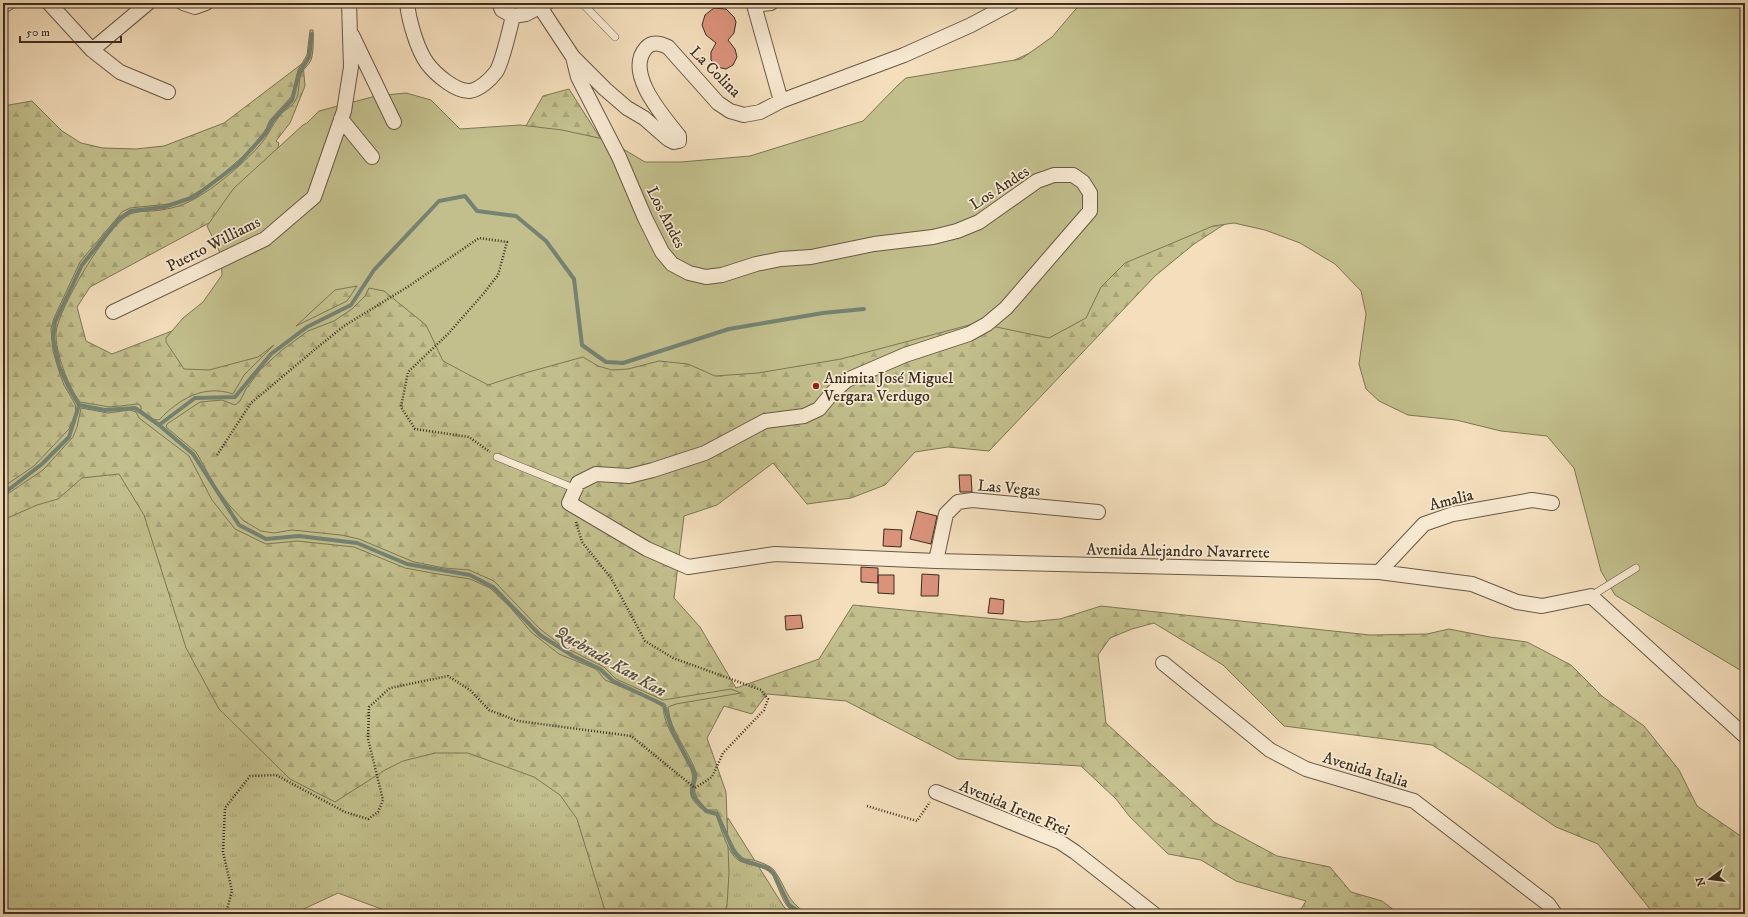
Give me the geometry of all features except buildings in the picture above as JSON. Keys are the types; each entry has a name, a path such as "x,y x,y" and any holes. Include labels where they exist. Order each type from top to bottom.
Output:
{"street":[{"path":"3,6 8,3"},
{"path":"49,3 92,50 120,72 168,92"},
{"path":"92,50 148,3"},
{"path":"183,3 195,7 206,3"},
{"name":"Puerto Williams","path":"113,312 265,239 314,197 341,119 351,67 349,3"},
{"path":"407,3 416,40 426,63 438,76 453,87 469,91 486,84 497,70 513,16"},
{"path":"498,3 502,10 513,16 526,14 543,5"},
{"path":"771,3 754,5 781,101"},
{"name":"La Colina","path":"573,56 605,90 627,108 644,118 668,139 674,142 679,141 679,136 658,110 649,96 642,80 640,61 644,50 649,44 658,43 668,47 718,103 730,111 744,115 760,112 781,101 931,43 971,25 1012,3"},
{"name":"Los Andes","path":"543,5 573,56 580,83 620,157 645,218 662,252 672,264 689,273 706,276 722,274 756,264 781,259 811,257 874,244 933,237 957,231 979,222 1037,181 1054,175 1073,175 1084,182 1090,193 1090,211 1006,308 987,324 970,334 905,355 847,380 819,409 804,416 765,422 705,453 653,470 629,476 596,474 578,483 570,503"},
{"path":"349,29 394,122"},
{"path":"341,119 372,157"},
{"name":"Las Vegas","path":"936,561 946,514 958,502 972,500 1098,512"},
{"name":"Amalia","path":"1379,572 1424,524 1453,514 1532,500 1552,503"},
{"name":"Avenida Alejandro Navarrete","path":"570,503 647,549 688,567 775,554 936,561 1379,572 1472,584 1517,602 1542,606 1591,596"},
{"path":"1591,596 1745,736"},
{"name":"Avenida Italia","path":"1163,663 1270,750 1306,768 1414,801 1548,904 1555,914"},
{"name":"Avenida Irene Frei","path":"936,792 1060,842 1154,914"}],"lane":[{"path":"582,3 615,37"},
{"path":"497,457 576,489"},
{"path":"1591,596 1636,568"}],"path":[{"path":"217,455 251,403 319,346 344,326 409,286 479,238 508,242 498,275 448,334 408,372 402,407 415,429 469,437 497,457"},
{"path":"218,914 227,909 232,891 223,852 225,808 250,776 276,775 345,812 368,819 378,812 383,800 368,740 369,707 390,688 448,676 470,690 489,710 496,713 518,721 631,736 695,788 712,777 723,753 764,710 768,699 761,690 673,658 645,641 611,578 582,542 570,503"},
{"path":"867,806 917,821 936,792"}],"green space":[{"path":"1081,3 1202,3 1215,5 1231,3 1745,3 1745,673 1615,595 1601,571 1574,468 1547,436 1501,431 1456,420 1408,415 1379,401 1366,389 1359,364 1366,314 1361,291 1335,264 1300,243 1265,230 1234,223 1213,226 1125,263 1101,287 1086,318 1049,338 977,323 841,359 758,373 715,376 688,364 659,361 628,369 612,370 598,366 583,357 488,385 443,361 426,325 384,291 369,288 365,296 352,309 334,321 308,331 282,350 260,370 246,389 240,401 235,405 222,400 200,402 167,424 166,427 196,452 217,489 230,506 244,521 261,531 274,533 292,530 341,535 359,539 414,562 444,568 469,570 494,581 540,629 562,646 604,667 616,679 663,700 731,689 741,693 676,704 668,707 669,716 697,774 695,792 699,801 708,810 717,810 728,836 739,855 744,859 758,861 772,868 779,877 791,899 807,914 795,912 787,906 772,874 761,867 744,863 736,858 728,847 716,815 702,810 694,802 690,793 693,778 690,766 670,731 664,716 663,707 648,698 605,680 596,669 559,654 531,632 510,607 490,588 470,579 405,568 354,547 297,541 266,544 235,529 212,500 189,456 139,418 136,412 130,410 108,413 81,408 73,437 43,470 3,497 3,487 34,466 69,429 76,412 75,404 64,385 59,371 53,351 51,329 54,318 80,262 122,212 130,208 169,204 184,200 211,184 249,151 267,128 270,120 292,96 298,70 307,55 310,30 313,30 312,57 301,74 297,98 292,105 280,115 260,145 244,162 204,193 184,204 157,211 136,212 128,215 119,222 108,235 85,269 59,320 56,332 56,340 63,368 75,395 80,402 110,407 138,404 141,406 141,410 151,419 159,420 175,406 193,395 212,391 222,391 233,394 244,375 274,345 258,357 209,370 184,369 166,342 166,338 183,318 203,302 222,275 221,255 207,226 234,188 319,111 376,96 406,93 431,100 460,129 520,125 562,130 608,140 645,162 681,162 750,156 863,121 906,78 1021,59 1052,37","holes":["357,286 347,301 296,326 335,290"]},
{"path":"1137,3 1745,3 1237,216 1194,244 1155,276 989,451 948,447 915,452 885,485 851,498 807,504 773,463 717,505 684,516 674,598 700,627 736,688 819,659 853,605 1027,622 1060,619 1101,606 1370,635 1427,634 1449,629 1527,642 1571,665 1603,697 1644,726 1679,770 1697,806 1745,839 1745,914 1654,914 1598,844 1556,827 1432,745 1284,726 1223,665 1154,623 1132,629 1110,638 1098,655 1106,723 1214,822 1277,856 1330,867 1351,892 1382,901 1399,914 1298,914 1306,901 1236,881 1201,860 1168,854 1130,817 1116,799 1081,766 958,759 846,701 767,694 752,714 724,706 707,738 726,792 729,873 727,905 724,914 606,914 577,819 560,795 534,777 468,753 435,753 403,761 385,770 335,802 290,779 219,709 186,648 144,515 119,474 82,478 58,499 37,505 3,520 3,106 32,101 62,131 81,143 103,148 136,149 164,146 224,123 303,63 305,86 290,123 276,141 279,143 271,177 235,209 90,287 77,307 86,341 112,354 284,288 523,131 543,96 569,89 658,229"},
{"path":"123,468 381,764 469,745 538,770 584,816 615,914 395,914 338,893 293,914 3,914 3,512 80,470"},
{"path":"728,818 784,907 792,914 704,914"}],"waterway":[{"path":"79,405 59,366 53,338 55,322 82,265 119,219 131,211 164,207 194,197 238,164 265,134 273,120 292,100 299,73 309,57 312,34"},
{"path":"159,425 195,398 235,397 271,354 307,327 351,305 374,270 439,201 465,196 477,211 516,216 546,241 574,279 582,345 606,362 623,363 729,329 823,313 864,309"},
{"name":"Quebrada Kan Kan","path":"79,405 105,410 135,408 159,425 193,454 239,525 266,539 299,536 357,543 407,564 470,575 493,587 540,635 573,656 600,669 613,681 664,705 673,733 695,774 692,789 693,796 706,811 717,814 734,852 742,860 768,868 774,874 789,905 802,914"},
{"name":"Quebrada Kan Kan","path":"3,494 42,464 69,437 79,405"}],"place":[{"name":"Animita José Miguel Vergara Verdugo","path":"816,386"}]}
